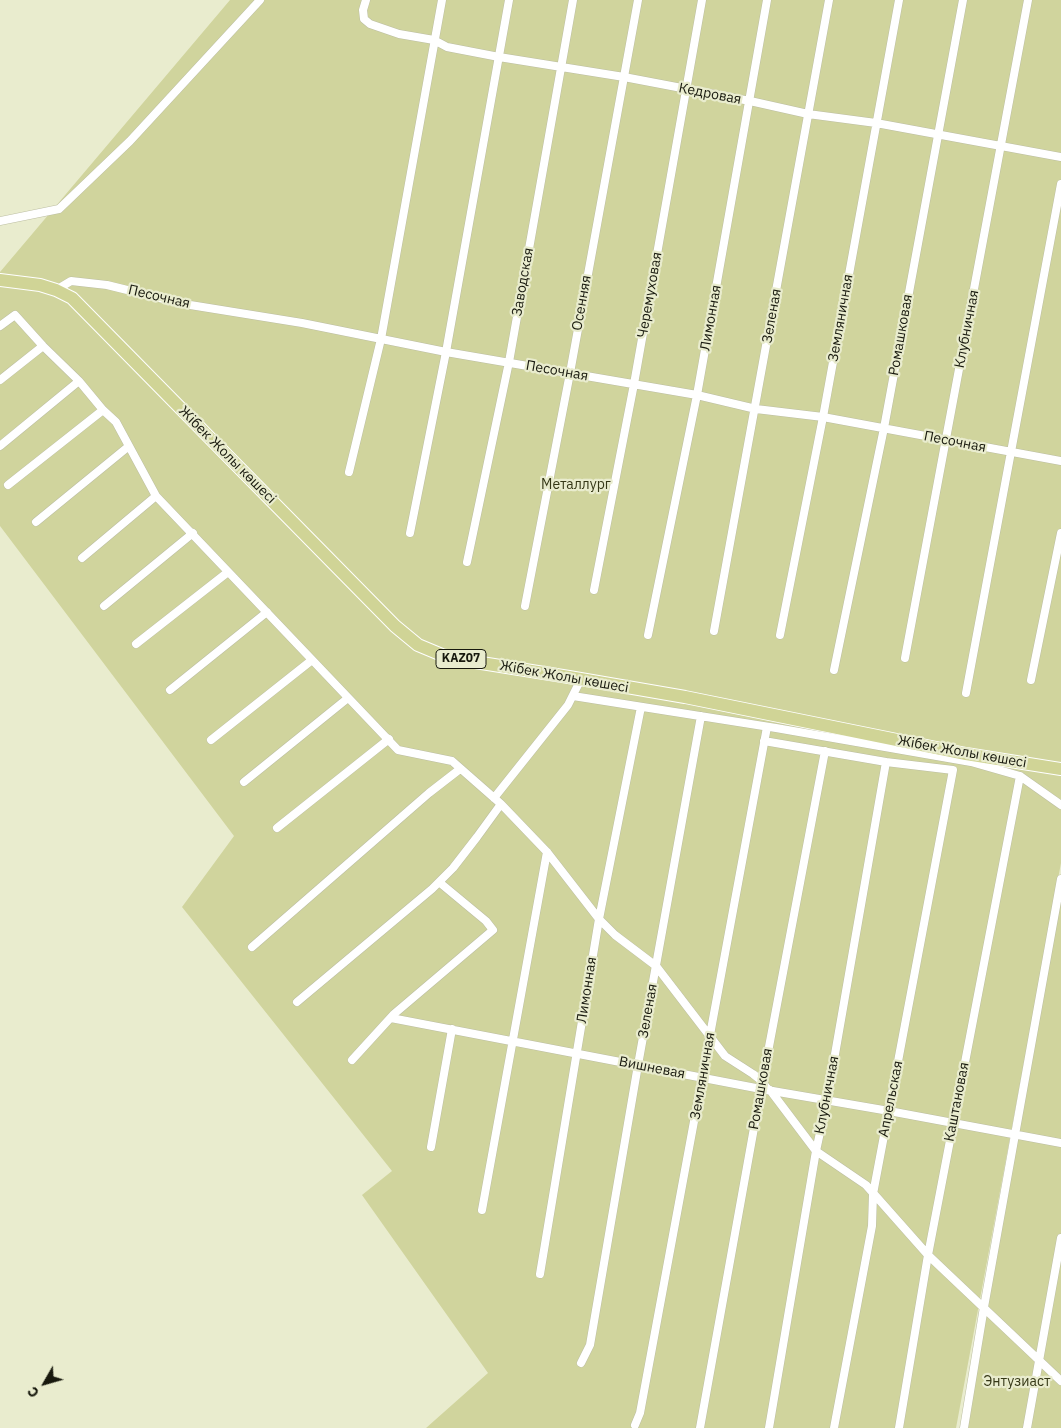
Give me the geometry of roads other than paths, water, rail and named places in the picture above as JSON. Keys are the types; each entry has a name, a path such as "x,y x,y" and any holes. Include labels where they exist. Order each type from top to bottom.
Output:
{"highway":[{"name":"Жібек Жолы көшесі","path":"0,280 40,285 72,298 388,619 418,645 442,655 469,661 695,699 966,754 1061,769"}],"street":[{"path":"0,222 59,209 130,141 260,0"},
{"name":"Кедровая","path":"366,0 363,10 364,19 370,24 399,34 434,40 447,47 624,77 808,114 876,123 1061,157"},
{"path":"349,472 381,339 442,0"},
{"path":"410,533 446,352 509,0"},
{"name":"Заводская","path":"467,562 509,362 573,0"},
{"name":"Осенняя","path":"525,606 570,373 638,0"},
{"name":"Черемуховая","path":"594,590 634,384 702,0"},
{"name":"Лимонная","path":"648,636 697,395 767,0"},
{"name":"Зеленая","path":"714,632 829,0"},
{"name":"Земляничная","path":"780,635 823,417 899,0"},
{"name":"Ромашковая","path":"834,670 884,428 963,0"},
{"name":"Клубничная","path":"905,658 1028,0"},
{"path":"966,693 1061,184"},
{"name":"Песочная","path":"56,290 71,281 107,284 184,304 302,323 446,352 697,395 756,409 823,417 1061,461"},
{"path":"0,326 15,315 79,381 103,410 116,422 156,496 398,750 452,761 501,804 547,852 598,919 615,935 656,966 726,1056 765,1088 816,1151 866,1185 928,1255 1061,1381"},
{"path":"0,380 44,346"},
{"path":"0,446 79,381"},
{"path":"8,485 103,410"},
{"path":"36,522 129,446"},
{"path":"82,558 156,496"},
{"path":"1031,680 1061,532"},
{"path":"104,606 193,534"},
{"path":"136,644 228,572"},
{"path":"170,690 266,612"},
{"path":"210,740 312,660"},
{"path":"494,798 568,705 581,679"},
{"path":"573,696 971,762 1020,776 1061,805"},
{"path":"244,782 348,698"},
{"name":"Лимонная","path":"540,1274 598,919 641,707"},
{"name":"Зеленая","path":"581,1363 590,1345 701,716"},
{"name":"Земляничная","path":"636,1425 642,1404 767,727"},
{"path":"277,828 389,740"},
{"path":"764,741 886,762"},
{"name":"Ромашковая","path":"700,1428 765,1088 825,751"},
{"name":"Клубничная","path":"769,1428 816,1151 827,1100 886,762"},
{"name":"Апрельская","path":"834,1428 872,1226 873,1194 952,770 886,762"},
{"path":"252,947 460,768"},
{"name":"Каштановая","path":"899,1428 928,1255 1020,776"},
{"path":"297,1002 439,882 478,837 501,804"},
{"path":"482,1210 547,852"},
{"path":"964,1428 1061,879"},
{"path":"352,1060 391,1018 494,930 486,921 439,882"},
{"name":"Вишневая","path":"391,1018 703,1078 889,1110 1061,1144"},
{"path":"431,1147 452,1029"},
{"path":"1027,1428 1061,1238"}],"park label":[{"name":"Металлург","path":"576,485"},
{"name":"Энтузиаст","path":"1017,1382"}]}
